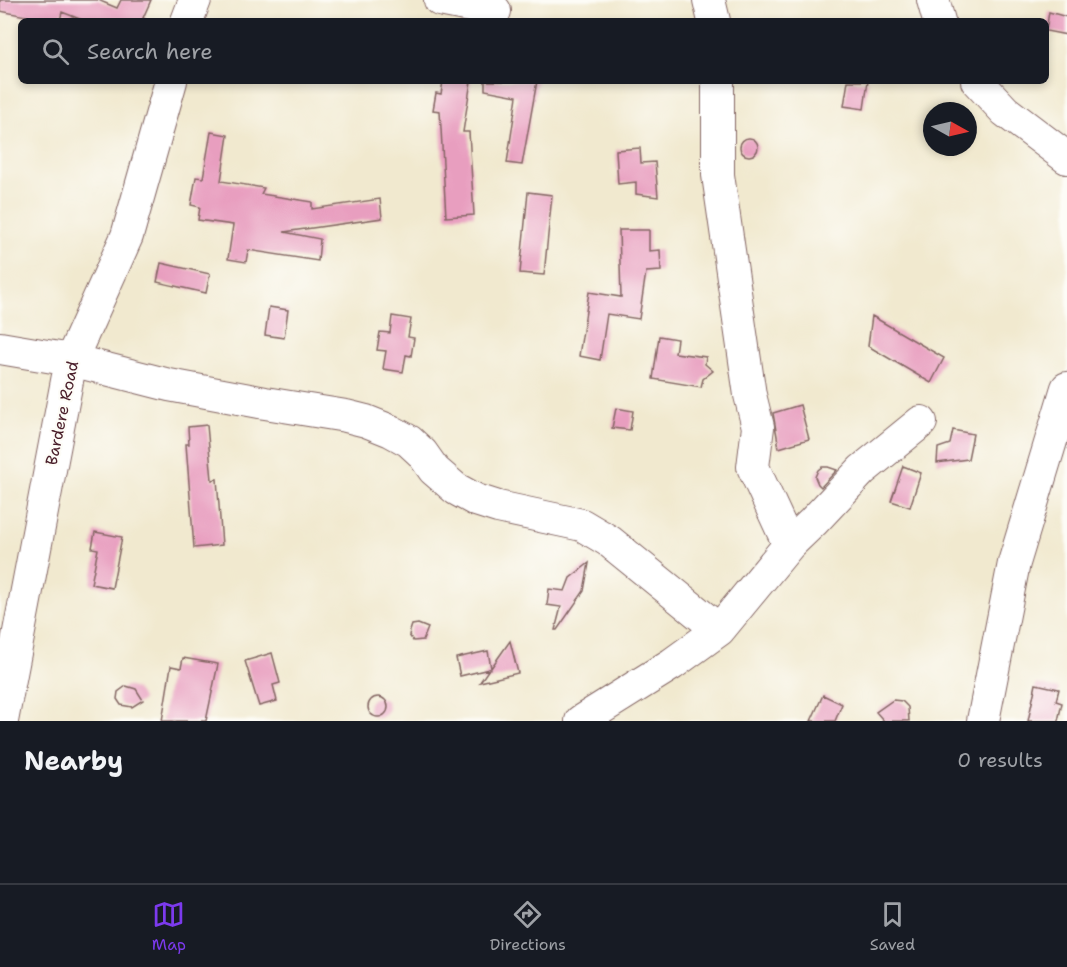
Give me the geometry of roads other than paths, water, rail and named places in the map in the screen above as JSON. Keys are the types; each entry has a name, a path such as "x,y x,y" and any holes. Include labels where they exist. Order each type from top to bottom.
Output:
{"street":[{"path":"188,18 195,0"},
{"path":"440,0 495,11"},
{"path":"709,0 713,18"},
{"path":"933,0 938,18"},
{"name":"Bardere Road","path":"2,721 72,360 127,236 170,84"},
{"path":"718,84 718,175 750,395 758,426 753,467 789,545"},
{"path":"980,84 1005,111 1067,158"},
{"path":"0,348 72,360 169,385 346,416 391,431 409,441 422,453 434,470 456,489 476,500 582,525 609,541 719,630"},
{"path":"983,721 1014,562 1067,388"},
{"path":"581,721 672,664 719,630 789,545 862,470 921,422"}]}
